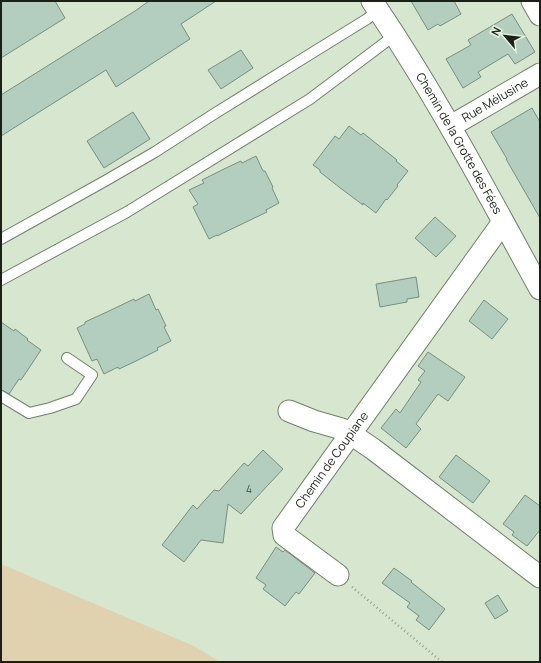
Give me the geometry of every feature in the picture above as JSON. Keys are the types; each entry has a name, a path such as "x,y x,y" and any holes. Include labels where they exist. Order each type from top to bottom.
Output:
{"street":[{"path":"532,1 540,16"},
{"name":"Chemin de la Grotte des Fées","path":"375,6 395,35 451,126 540,289"},
{"name":"Rue Mélusine","path":"451,126 540,74"},
{"name":"Chemin de Coupiane","path":"338,575 284,535 283,528 503,222"},
{"path":"289,411 314,421 342,429 351,434 379,453 540,577"}],"lane":[{"path":"1,239 155,152 367,19 375,6"},
{"path":"1,280 127,212 297,107 395,35"},
{"path":"1,396 29,413 50,408 76,399 92,375 67,358"}],"path":[{"path":"338,575 442,662"}],"shaded area":[{"path":"1,564 194,646 220,662 1,662"}],"building":[{"path":"1,1 55,1 65,18 1,58"},
{"path":"149,1 216,1 181,24 190,39 116,87 106,70 1,136 1,95"},
{"path":"411,1 454,1 461,14 440,26 438,24 428,30"},
{"path":"512,14 535,52 515,64 508,54 478,72 481,77 463,88 446,59 471,45 468,40"},
{"path":"241,50 253,68 221,89 208,70"},
{"path":"532,108 540,122 540,218 491,132"},
{"path":"133,112 150,139 104,168 87,141"},
{"path":"349,126 361,135 363,133 397,160 396,161 408,171 376,213 339,187 313,165 335,136 339,139"},
{"path":"256,156 273,187 272,188 279,203 266,210 267,212 209,239 193,207 198,204 189,190 204,183 202,180 241,161 242,163"},
{"path":"435,217 456,236 436,257 415,238"},
{"path":"416,277 419,297 407,299 407,302 380,307 376,284"},
{"path":"149,294 156,310 158,309 166,326 164,327 171,341 157,348 158,350 134,362 119,369 118,367 104,374 97,359 92,361 77,328 85,324 85,322 134,299 135,301"},
{"path":"484,300 508,319 492,339 469,321"},
{"path":"1,322 14,331 15,329 41,350 21,380 19,379 9,394 1,390"},
{"path":"428,352 465,377 448,401 438,394 416,424 421,429 406,448 381,428 396,409 400,413 421,382 418,380 425,371 418,366"},
{"path":"263,450 283,469 241,514 228,504 223,543 201,540 184,562 162,545 193,505 197,509 214,490 219,491 244,463 248,466"},
{"path":"456,455 490,481 473,503 439,477"},
{"path":"525,495 540,506 540,530 527,546 512,535 514,532 503,524"},
{"path":"276,547 283,552 285,550 315,573 299,594 296,592 285,606 263,589 266,585 256,578"},
{"path":"394,568 445,609 429,630 416,620 419,616 407,607 410,603 382,583"},
{"path":"498,595 508,611 495,619 485,603"}]}
